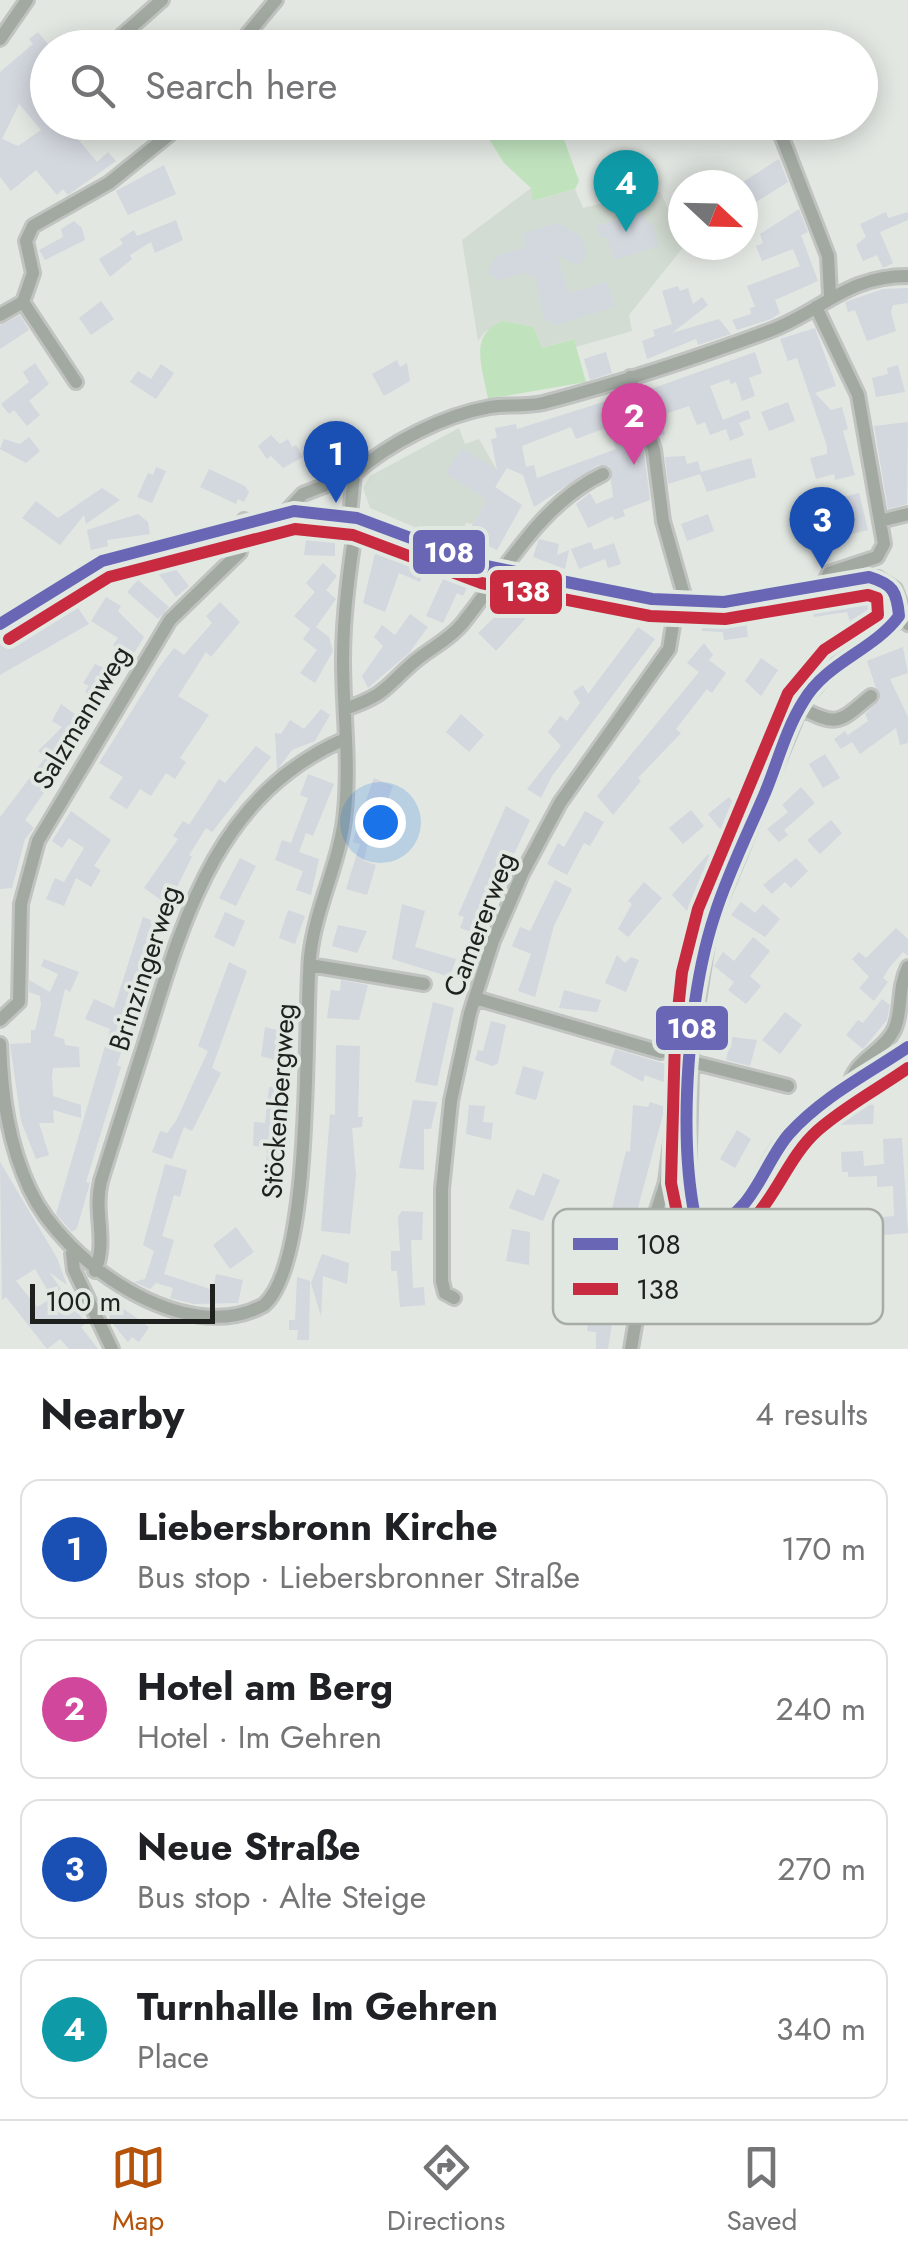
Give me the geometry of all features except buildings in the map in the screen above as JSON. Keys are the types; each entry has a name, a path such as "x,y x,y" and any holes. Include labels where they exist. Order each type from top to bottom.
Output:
{"street":[{"path":"0,39 27,0"},
{"path":"128,30 162,0"},
{"path":"251,30 276,0"},
{"path":"0,316 23,302 33,271 26,236 33,226 102,187 162,140"},
{"path":"783,140 828,256 830,295"},
{"path":"286,512 303,494 354,474 443,422 486,408 542,403 630,377 768,331 816,307 830,295 870,278 908,276"},
{"path":"23,302 76,382"},
{"path":"816,307 858,395 882,554 830,572 822,587"},
{"path":"630,377 654,450 663,520 682,602"},
{"name":"Stöckenbergweg","path":"72,1254 142,1308 180,1322 230,1323 268,1301 288,1252 305,1126 310,965 344,822 348,763 344,635 354,474"},
{"path":"346,709 386,692 412,664 457,630 499,570 562,502 603,474"},
{"path":"0,624 102,561 244,520 286,512 354,517 499,570 682,602 740,600 878,578 893,586 904,605 908,624"},
{"path":"880,521 908,514"},
{"name":"Salzmannweg","path":"0,1020 19,1002 20,904 43,832 170,620 240,552 244,520"},
{"name":"Camererweg","path":"454,1298 443,1287 442,1188 454,1090 475,998 500,926 534,850 574,781 666,654 682,602"},
{"path":"692,1209 688,1182 692,1038 710,926 800,707 835,664 894,624 904,605"},
{"path":"800,707 822,719 838,721 852,715 871,696"},
{"name":"Brinzingerweg","path":"95,1271 103,1248 96,1212 102,1181 197,887 219,845 251,805 312,755 345,739"},
{"path":"310,965 424,984"},
{"path":"850,1087 856,1070 894,1030 897,998 908,967"},
{"path":"475,998 661,1052 692,1038"},
{"path":"0,1044 4,1107 15,1151 37,1204 72,1254 74,1270 112,1349"},
{"path":"737,1209 786,1138 812,1112 908,1047"},
{"path":"692,1066 788,1086"},
{"path":"657,1209 666,1182 678,1088 692,1066"},
{"path":"631,1349 636,1324"}],"shaded area":[{"path":"531,188 534,201 575,189 583,208 656,190 668,208 668,260 673,260 629,315 632,331 576,347 573,339 542,348 534,327 504,321 478,341 462,240"},
{"path":"459,428 465,444 479,439 501,477 473,524 465,523 467,531 461,547 370,508 363,488 370,476"}],"green space":[{"path":"490,140 564,140 579,181 575,189 533,201 531,188 504,163"},
{"path":"504,321 534,327 542,348 574,339 586,382 488,399 481,343 492,327"}],"transit line":[{"name":"108","path":"0,624 102,561 294,511 357,518 486,566 652,599 724,602 869,577 889,586 899,616 876,639 824,677 803,702 715,914 698,984 688,1065 687,1146 694,1209"},
{"name":"138","path":"9,639 109,577 295,529 353,535 481,583 650,616 725,619 868,595 877,598 878,615 824,650 788,693 698,909 682,972 675,1038 671,1183 676,1209"},
{"name":"108","path":"739,1209 780,1146 802,1121 831,1097 908,1047"},
{"name":"138","path":"762,1209 817,1131 908,1068"}],"place":[{"name":"Turnhalle Im Gehren","path":"626,232"},
{"name":"Hotel am Berg","path":"634,465"},
{"name":"Liebersbronn Kirche","path":"336,503"},
{"name":"Neue Straße","path":"822,569"}]}
